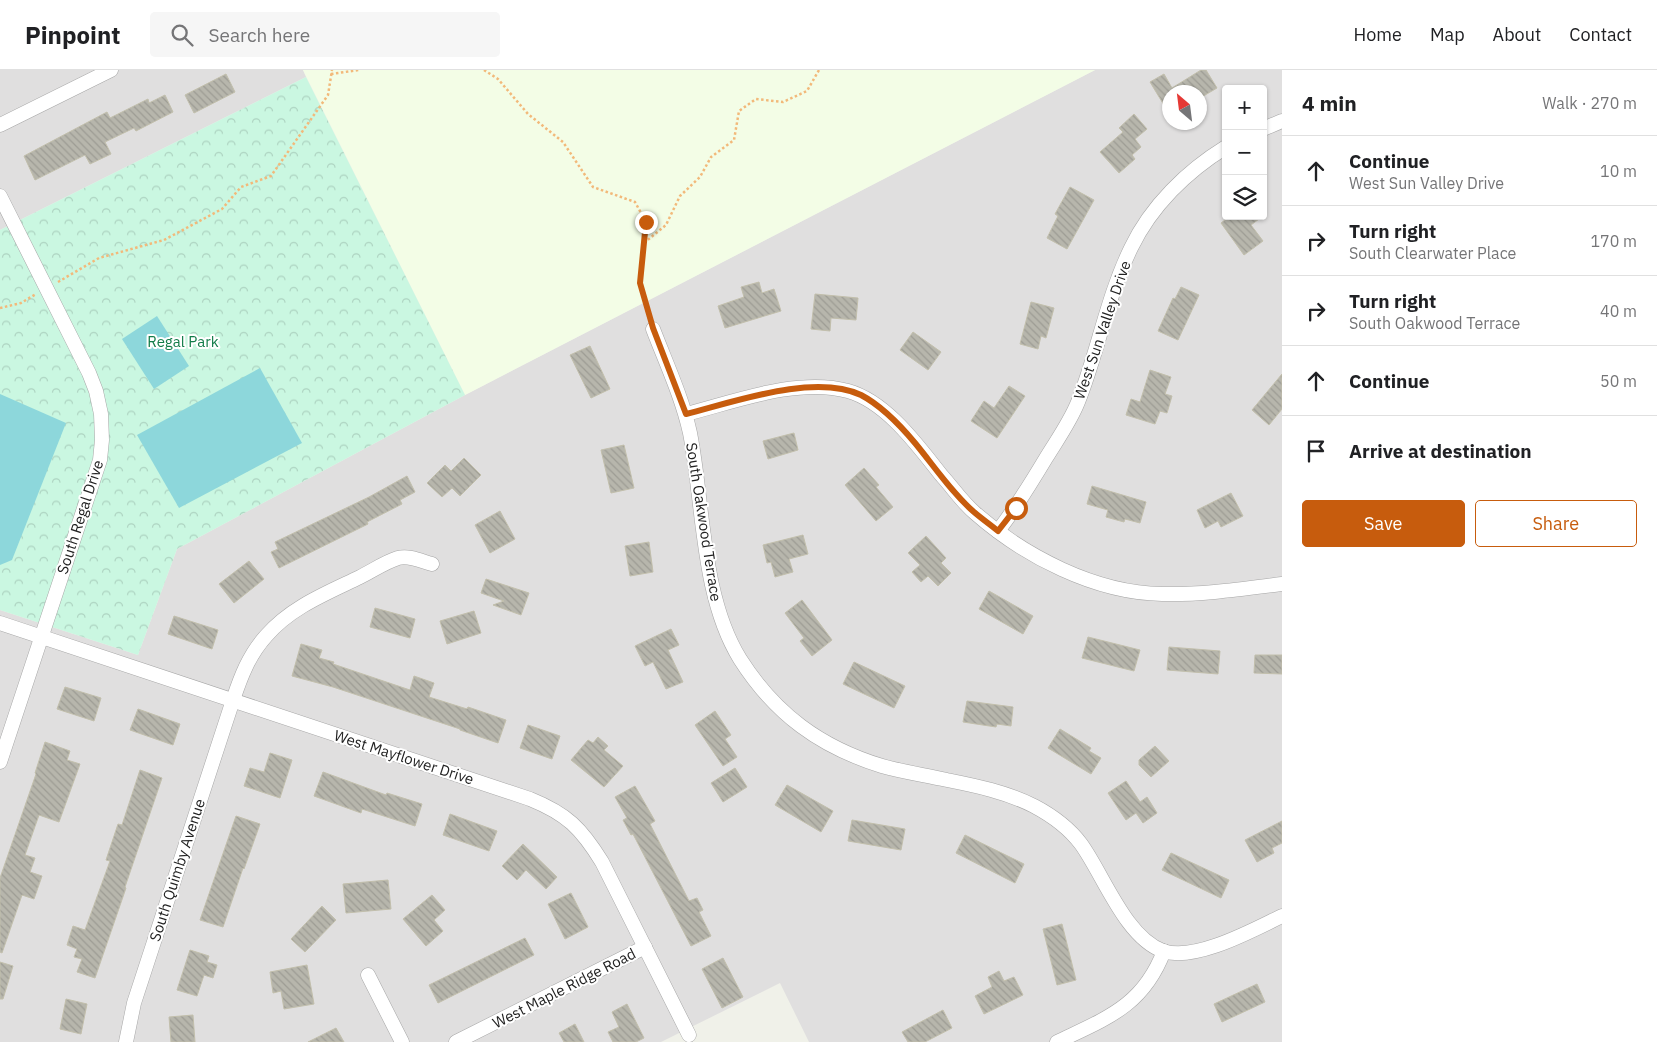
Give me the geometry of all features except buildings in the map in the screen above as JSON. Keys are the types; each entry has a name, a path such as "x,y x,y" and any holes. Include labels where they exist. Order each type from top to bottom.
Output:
{"street":[{"path":"0,125 111,70"},
{"path":"1267,128 1282,122"},
{"name":"West Sun Valley Drive","path":"998,531 1020,501 1077,405 1089,374 1111,299 1126,258 1139,233 1147,220 1180,181 1205,160 1222,150"},
{"name":"South Regal Drive","path":"0,196 96,390 102,414 102,440 97,469 0,762"},
{"name":"South Oakwood Terrace","path":"653,328 686,414 708,563 717,606 739,658 755,681 790,719 833,747 884,766 1007,794 1034,806 1054,818 1067,828 1081,844 1120,910 1135,930 1152,945 1164,951"},
{"path":"686,414 793,388 820,387 850,391 875,404 899,424 966,504 998,531 1072,574 1124,590 1160,594 1205,593 1282,584"},
{"name":"South Quimby Avenue","path":"126,1042 134,1003 233,700 253,652 283,618 298,608 398,558 408,558 432,564"},
{"name":"West Mayflower Drive","path":"0,623 530,799 561,814 583,834 602,862 689,1035"},
{"path":"1058,1042 1123,1008 1149,982 1158,967 1164,951 1178,953 1218,944 1282,916"},
{"name":"West Maple Ridge Road","path":"456,1042 645,947"},
{"path":"368,976 402,1042"}],"path":[{"path":"0,308 21,303 99,258 164,240 222,209 241,187 271,176 328,95 332,72 359,70"},
{"path":"484,70 498,78 528,114 563,142 593,187 635,202 646,222 640,283 653,328"},
{"path":"644,243 666,225 680,196 700,176 711,158 734,140 739,111 756,99 783,102 807,91 819,70"}],"shaded area":[{"path":"0,70 303,70 306,77 0,230"},
{"path":"303,70 1095,70 465,395"},
{"path":"1095,70 1282,70 1282,1042 809,1042 780,983 661,1042 0,1042 0,610 138,655 177,549 465,395"},
{"path":"157,316 189,366 154,389 122,339"},
{"path":"260,368 302,443 179,508 137,435"},
{"path":"0,394 66,423 12,560 0,565"}],"green space":[{"name":"Regal Park","path":"306,77 465,395 177,549 138,655 0,610 0,230"}],"route":[{"path":"646,222 640,283 653,328 686,414 793,388 820,387 850,391 875,404 899,424 966,504 998,531 1016,508"}]}
